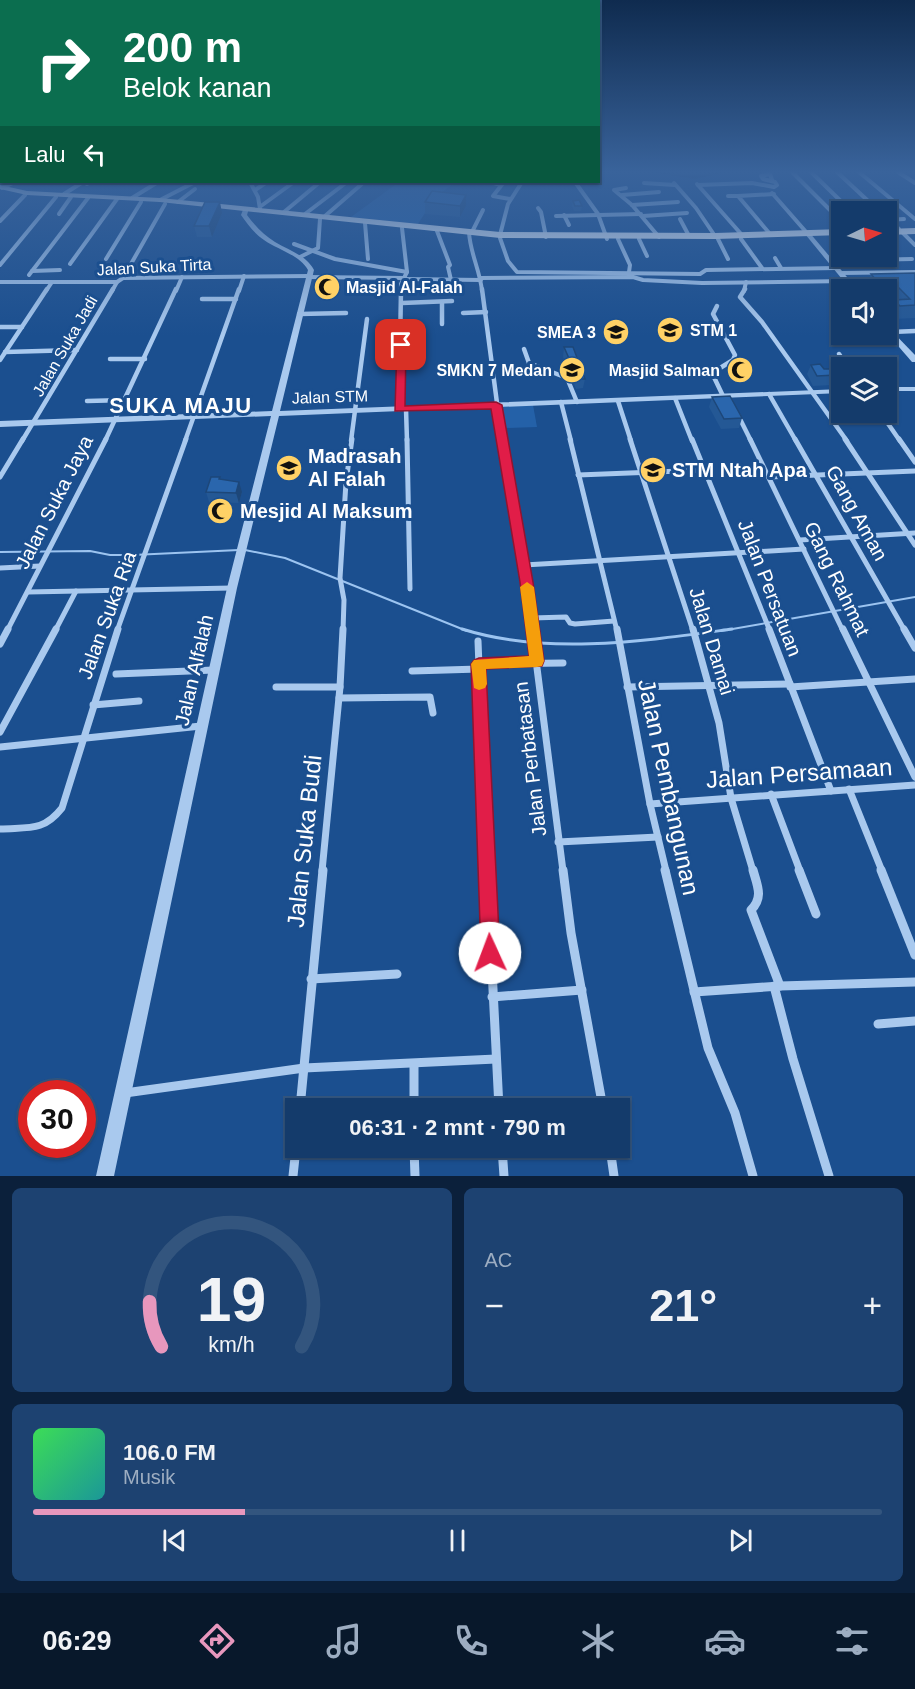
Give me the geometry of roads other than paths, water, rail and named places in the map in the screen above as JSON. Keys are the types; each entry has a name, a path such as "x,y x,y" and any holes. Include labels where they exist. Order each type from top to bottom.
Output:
{"main road":[{"path":"394,227 500,236 716,238"},
{"path":"406,227 454,232"},
{"path":"897,229 915,230"},
{"path":"742,237 770,234 809,235"},
{"path":"618,238 716,238 831,234"},
{"path":"500,236 606,238"}],"street":[{"path":"0,265 35,227"},
{"path":"60,270 31,273 69,227"},
{"path":"70,264 97,227"},
{"path":"106,259 123,227"},
{"path":"123,278 150,227"},
{"path":"253,227 263,238 310,265 309,277"},
{"path":"300,258 312,253 318,247 321,227"},
{"path":"365,227 368,259"},
{"path":"470,233 473,227"},
{"path":"502,227 500,236 508,260 517,272 700,274 706,270 762,268 915,272"},
{"path":"544,227 546,237"},
{"path":"602,227 606,238"},
{"path":"651,227 659,237"},
{"path":"684,227 689,236"},
{"path":"709,227 728,259"},
{"path":"733,227 762,268"},
{"path":"764,227 770,234"},
{"path":"802,227 846,279"},
{"path":"402,228 407,272 401,284 402,409 410,589"},
{"path":"900,230 915,245"},
{"path":"437,231 450,265 448,267 451,280"},
{"name":"Jalan Perbatasan","path":"470,233 470,250 481,279 496,405 532,618 558,842 601,1098"},
{"path":"618,238 630,265 628,274"},
{"path":"639,239 647,256"},
{"path":"294,244 312,253 361,266 407,272"},
{"path":"775,258 781,268"},
{"path":"897,259 912,259"},
{"path":"641,272 643,280"},
{"path":"628,274 643,280 702,283 831,281"},
{"name":"Jalan Suka Tirta","path":"0,282 117,282 123,278 244,276 451,280 628,274"},
{"name":"Jalan Suka Ria","path":"0,829 42,826 51,822 63,808 93,705 131,589 150,543 244,276"},
{"name":"Jalan Suka Jaya","path":"0,644 126,400 182,277"},
{"name":"Jalan Alfalah","path":"105,1176 232,588 309,277"},
{"path":"0,360 52,282"},
{"name":"Jalan Suka Jadi","path":"0,477 117,282"},
{"path":"746,282 747,285 740,297 764,322 911,534 915,545"},
{"path":"202,299 236,299"},
{"path":"402,303 452,301"},
{"path":"442,302 442,324"},
{"name":"Gang Rahmat","path":"717,306 713,314 735,355 733,360 711,373 726,396 769,477 915,777"},
{"path":"463,313 486,312"},
{"path":"299,314 346,313"},
{"name":"Jalan Suka Budi","path":"301,1098 340,687 344,600 340,578 354,411 367,319"},
{"path":"0,327 22,327"},
{"path":"897,330 915,331"},
{"path":"897,339 915,360"},
{"path":"524,349 529,363 567,378 577,402"},
{"path":"5,352 77,350"},
{"path":"110,359 145,359"},
{"path":"897,389 915,389"},
{"name":"Jalan STM","path":"0,424 831,391"},
{"name":"Gang Aman","path":"770,394 915,648"},
{"name":"Jalan Persatuan","path":"675,398 764,615 831,791"},
{"path":"87,401 126,400"},
{"name":"Jalan Damai","path":"618,400 709,686 722,737 723,761 731,798 760,894 757,904 751,910 758,924 777,986"},
{"name":"Jalan Pembangunan","path":"561,402 619,637 650,804 694,992 708,1048 735,1113 753,1176"},
{"path":"887,423 915,462"},
{"path":"0,464 8,464"},
{"path":"578,475 706,470"},
{"path":"769,477 915,471"},
{"path":"800,540 911,534"},
{"path":"524,565 804,549"},
{"path":"0,568 40,566"},
{"path":"28,592 232,588"},
{"path":"0,732 76,591"},
{"path":"532,618 566,617 570,623 575,624 614,621"},
{"path":"478,641 492,997 498,1098"},
{"path":"412,671 537,661 563,663"},
{"path":"116,674 214,670"},
{"path":"627,687 790,685 915,679"},
{"path":"276,687 340,687"},
{"path":"339,698 430,697 433,713"},
{"path":"93,705 139,700"},
{"path":"0,747 201,726"},
{"name":"Jalan Persamaan","path":"650,804 915,785"},
{"path":"849,789 915,955"},
{"path":"771,794 816,914"},
{"path":"558,842 658,837"},
{"path":"311,978 397,974"},
{"path":"694,992 777,986 915,982"},
{"path":"777,986 792,1059 829,1176"},
{"path":"492,997 582,990"},
{"path":"878,1024 915,1021"},
{"path":"122,1093 304,1068 414,1065 496,1059"},
{"path":"414,1065 414,1098"},
{"path":"293,1176 295,1158"},
{"path":"414,1158 415,1176"},
{"path":"503,1158 504,1176"},
{"path":"611,1158 614,1176"}],"waterway":[{"path":"0,552 90,551 110,555 133,555 239,550"},
{"path":"245,550 285,558 462,629"},
{"path":"721,631 915,597"},
{"path":"462,629 528,642 596,644 732,629"},
{"path":"462,629 467,631"}],"place":[{"name":"Masjid Al-Falah","path":"327,287"},
{"name":"STM 1","path":"670,330"},
{"name":"SMEA 3","path":"616,332"},
{"name":"SMKN 7 Medan","path":"572,370"},
{"name":"Masjid Salman","path":"740,370"},
{"name":"Madrasah Al Falah","path":"289,468"},
{"name":"STM Ntah Apa","path":"653,470"},
{"name":"Mesjid Al Maksum","path":"220,511"}],"district":[{"name":"SUKA MAJU","path":"181,405"}]}
